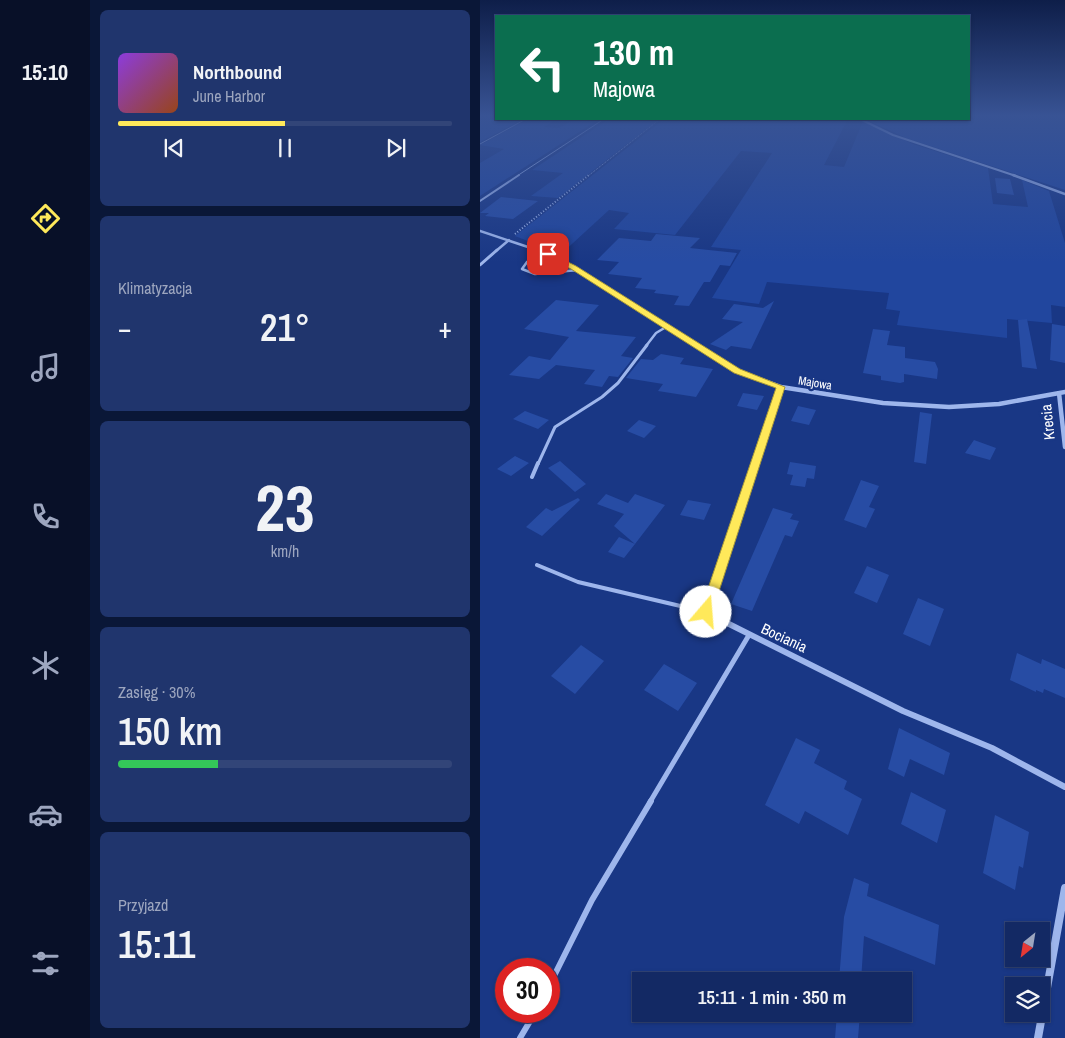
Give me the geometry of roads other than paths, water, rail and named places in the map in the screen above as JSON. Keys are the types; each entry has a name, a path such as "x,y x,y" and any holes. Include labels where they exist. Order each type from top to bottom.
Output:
{"street":[{"path":"983,164 1065,194"},
{"name":"Majowa","path":"480,231 548,254 578,270 737,371 781,387 883,403 949,407 999,404 1065,392"},
{"path":"480,265 509,240"},
{"path":"706,612 781,387"},
{"name":"Krecia","path":"1059,394 1065,447"},
{"name":"Bociania","path":"706,612 749,636 903,710 992,748 1065,787"},
{"path":"1038,1038 1042,1025 1065,888"}],"lane":[{"path":"480,201 535,164"},
{"path":"548,254 526,262 522,269 535,274 578,270"},
{"path":"532,477 555,426 602,397 618,383 656,333 666,327"},
{"path":"537,566 578,582 706,612"},
{"path":"560,964 592,900 749,636"},
{"path":"520,1038 529,1023"}]}
